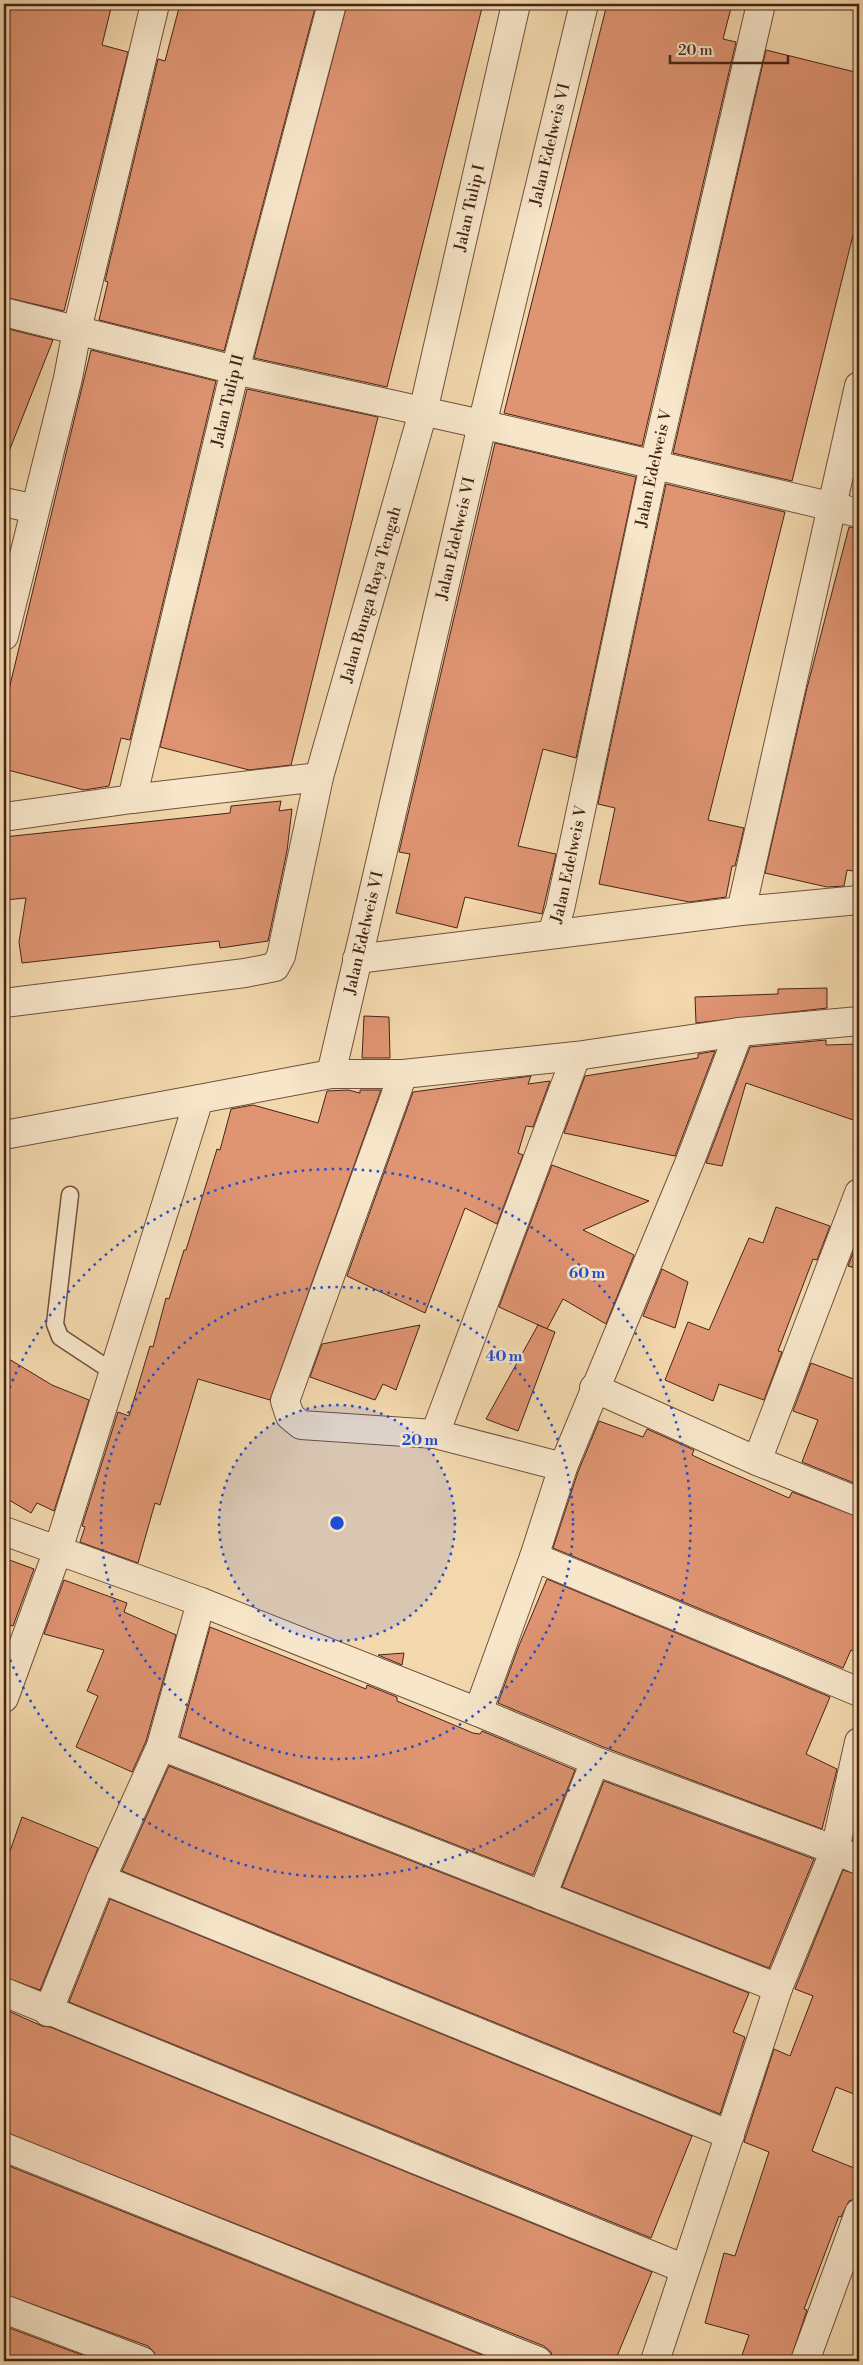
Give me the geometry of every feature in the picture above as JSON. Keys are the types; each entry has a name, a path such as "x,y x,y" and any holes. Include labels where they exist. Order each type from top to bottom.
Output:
{"street":[{"path":"4,636 68,378 77,330 155,4"},
{"name":"Jalan Tulip II","path":"132,799 236,370 332,4"},
{"name":"Jalan Tulip I","path":"430,413 516,4"},
{"name":"Jalan Edelweis VI","path":"333,1064 364,936 474,423 584,4"},
{"name":"Jalan Edelweis V","path":"552,933 562,900 654,465 761,4"},
{"path":"4,312 236,370 474,423 859,513"},
{"path":"741,911 859,386"},
{"name":"Jalan Bunga Raya Tengah","path":"4,1003 244,973 275,967 281,956 319,777 430,413"},
{"path":"4,502 35,509"},
{"path":"4,817 132,799 319,777"},
{"path":"355,969 552,933 741,911 859,900"},
{"path":"4,1134 199,1099 333,1064 402,1074 576,1056 739,1032 859,1022"},
{"path":"478,1712 534,1557 562,1466 690,1162 739,1032"},
{"path":"435,1434 576,1056"},
{"path":"402,1074 285,1401 290,1416 301,1426 435,1434 562,1466"},
{"path":"4,1698 58,1550 109,1369 199,1099"},
{"path":"757,1461 859,1193"},
{"path":"594,1388 757,1461 859,1502"},
{"path":"4,1531 201,1602 478,1712 595,1761 847,1855"},
{"path":"534,1557 859,1692"},
{"path":"48,2012 101,1879 161,1746 201,1602"},
{"path":"655,2361 778,1988 847,1855 859,1742"},
{"path":"161,1746 778,1988"},
{"path":"542,1896 595,1761"},
{"path":"101,1879 730,2135"},
{"path":"4,1992 48,2012 686,2269"},
{"path":"4,2147 538,2361"},
{"path":"805,2361 859,2213"},
{"path":"4,2309 142,2361"}],"lane":[{"path":"70,1195 54,1324 60,1337 109,1369"}],"building":[{"path":"4,4 112,4 102,45 128,52 64,311 4,297"},
{"path":"180,4 316,4 224,351 99,320 108,282 105,281 158,59 165,61"},
{"path":"347,4 483,4 387,387 254,358"},
{"path":"607,4 732,4 723,39 736,42 642,446 504,413"},
{"path":"766,50 859,73 859,211 792,481 673,453"},
{"path":"4,328 53,340 6,459 4,459"},
{"path":"91,350 216,381 130,740 121,738 109,786 84,790 4,769 4,710"},
{"path":"247,389 378,417 291,765 249,770 160,747"},
{"path":"495,443 636,477 576,758 543,749 518,846 556,854 542,914 465,897 457,928 396,913 410,854 399,852"},
{"path":"666,484 785,512 708,820 744,828 735,866 732,866 726,897 689,902 599,884 615,808 598,804"},
{"path":"849,527 859,528 859,872 847,870 844,886 827,887 765,873 807,688"},
{"path":"281,801 279,811 292,809 287,851 268,941 220,948 219,941 22,963 19,942 26,898 4,900 4,837 230,813 231,806"},
{"path":"827,988 827,1008 696,1023 695,997 778,994 778,989"},
{"path":"364,1016 389,1017 390,1058 362,1058"},
{"path":"826,1040 826,1045 859,1044 859,1122 746,1083 722,1166 706,1163 750,1047"},
{"path":"715,1051 675,1156 564,1133 585,1076 698,1058 698,1054"},
{"path":"531,1076 528,1084 550,1081 533,1127 526,1126 518,1153 523,1155 497,1224 465,1208 425,1313 347,1276 413,1092"},
{"path":"348,1090 360,1093 360,1090 381,1090 270,1400 198,1379 160,1505 155,1503 138,1563 80,1542 85,1527 82,1526 118,1412 129,1416 150,1346 153,1347 166,1298 169,1299 184,1250 186,1250 217,1149 220,1150 231,1109 253,1105 318,1123 327,1091"},
{"path":"552,1165 649,1201 583,1230 634,1255 606,1324 563,1299 547,1329 499,1307"},
{"path":"776,1207 830,1226 817,1260 813,1259 778,1351 782,1352 764,1400 719,1384 713,1401 665,1380 688,1322 709,1330 749,1238 763,1243"},
{"path":"859,1237 859,1269 848,1266"},
{"path":"662,1269 688,1282 675,1328 643,1316"},
{"path":"420,1325 396,1390 383,1384 375,1400 310,1377 322,1344"},
{"path":"538,1325 555,1332 518,1431 486,1419"},
{"path":"4,1356 52,1385 89,1400 54,1511 37,1503 31,1513 4,1497"},
{"path":"811,1363 859,1381 859,1485 802,1462 818,1420 793,1411"},
{"path":"599,1421 643,1437 647,1429 694,1450 692,1455 789,1498 792,1492 859,1517 859,1653 851,1650 843,1668 553,1548 578,1472"},
{"path":"4,1558 34,1569 13,1626 4,1624"},
{"path":"547,1579 830,1697 806,1754 837,1769 822,1829 601,1746 498,1703 518,1648"},
{"path":"64,1580 127,1603 124,1612 176,1635 146,1741 132,1772 76,1747 98,1696 87,1691 104,1650 44,1634"},
{"path":"210,1627 366,1689 367,1685 397,1697 397,1701 473,1733 480,1734 482,1731 575,1770 533,1875 180,1737"},
{"path":"404,1653 402,1665 378,1655"},
{"path":"169,1766 749,1993 733,2032 745,2037 720,2114 122,1871"},
{"path":"604,1781 814,1859 769,1968 562,1887"},
{"path":"22,1817 98,1848 40,1990 4,1977 4,1868"},
{"path":"843,1870 859,1875 859,2096 836,2087 812,2151 859,2170 859,2194 858,2198 849,2201 841,2217 839,2216 804,2309 807,2310 790,2361 740,2361 749,2335 705,2323 724,2253 735,2256 769,2152 744,2142 774,2049 790,2056 813,1996 795,1989"},
{"path":"110,1899 692,2136 651,2238 69,2002"},
{"path":"4,2009 652,2272 615,2361 553,2361 551,2352 544,2346 4,2132"},
{"path":"4,2164 497,2361 157,2361 154,2352 148,2346 4,2294"},
{"path":"4,2326 98,2361 4,2361"}]}
